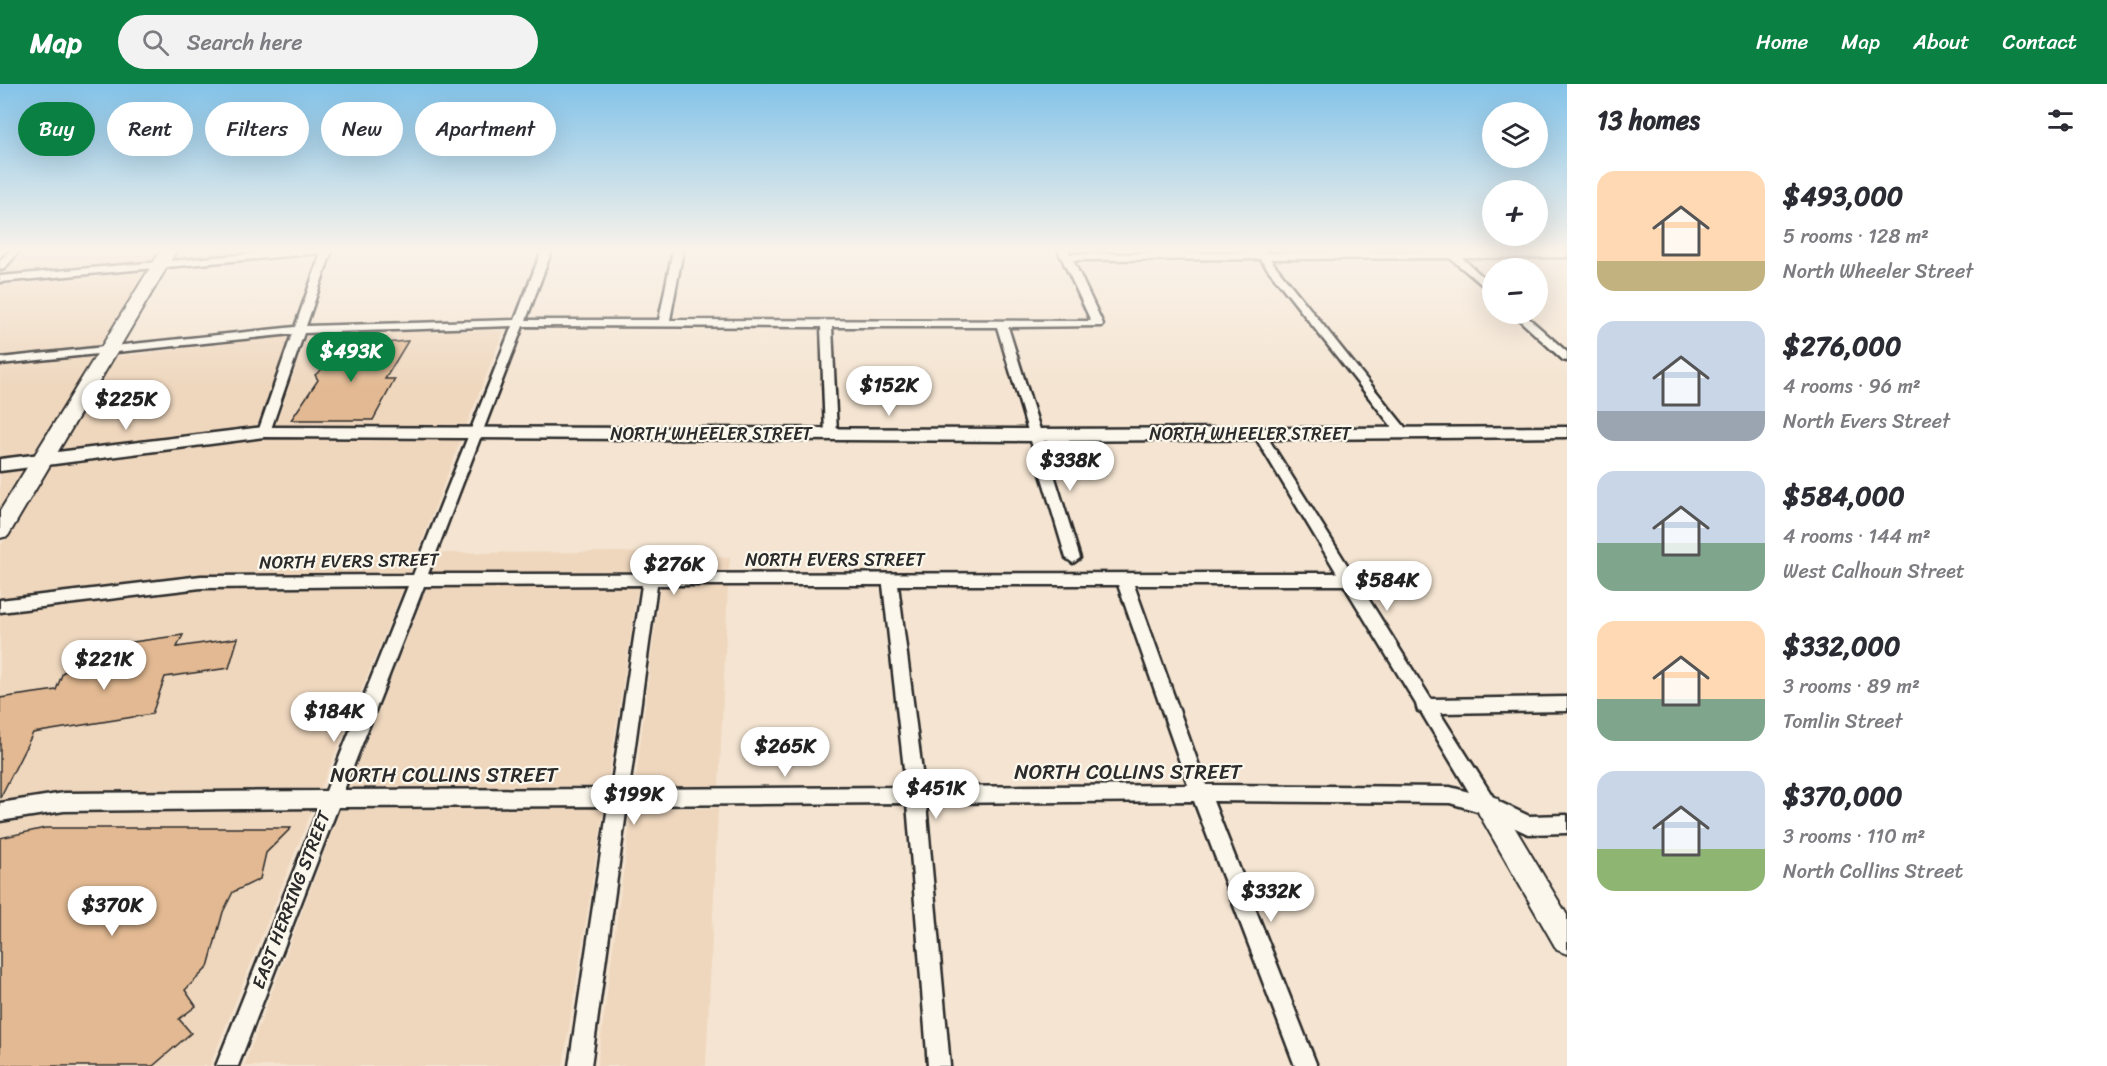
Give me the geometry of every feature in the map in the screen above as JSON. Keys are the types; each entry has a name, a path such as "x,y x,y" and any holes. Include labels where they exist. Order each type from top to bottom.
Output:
{"main road":[{"path":"0,530 141,296"},
{"name":"NORTH WHEELER STREET","path":"0,465 264,432 1260,435 1567,432"}],"street":[{"path":"264,432 312,296"},
{"name":"EAST HERRING STREET","path":"227,1066 529,296"},
{"path":"664,323 669,296"},
{"path":"0,361 301,330 519,323 1098,324 1085,296"},
{"path":"1294,296 1404,434"},
{"path":"1002,324 1073,558"},
{"path":"1529,324 1567,358"},
{"path":"826,325 831,434"},
{"path":"1260,435 1424,706 1488,806 1567,940"},
{"path":"890,579 916,796 939,1066"},
{"path":"1124,579 1200,793 1306,1066"},
{"name":"NORTH EVERS STREET","path":"0,606 201,582 1347,579"},
{"path":"580,1066 650,580"},
{"path":"1424,706 1567,704"},
{"name":"NORTH COLLINS STREET","path":"0,812 64,802 1200,793 1450,795 1488,806 1528,825 1567,824"}],"shaded area":[{"path":"0,296 132,296 99,347 0,357"},
{"path":"504,330 465,429 275,427 307,334"},
{"path":"290,336 256,429 56,453 112,357"},
{"path":"93,355 91,359 93,359 35,456 0,460 0,365"},
{"path":"262,438 461,439 410,573 203,575 0,599 0,547 50,464"},
{"path":"28,467 0,513 0,470"},
{"path":"622,552 730,558 729,572 432,573 440,553"},
{"path":"404,587 321,788 70,791 0,802 0,613 198,590"},
{"path":"427,587 638,587 607,786 348,788"},
{"path":"660,587 728,587 719,786 635,786"},
{"path":"604,808 563,1066 244,1066 340,810"},
{"path":"632,808 718,808 706,1066 597,1066"},
{"path":"312,810 210,1066 0,1066 0,822 59,814"}],"building":[{"path":"408,341 385,379 395,379 373,420 291,420 318,380 315,375 321,370 328,348"},
{"path":"183,635 177,647 238,638 229,668 165,677 152,714 33,733 0,798 0,698 56,690 63,672 87,668 97,647"},
{"path":"45,828 291,828 266,853 260,879 233,892 223,912 208,967 185,990 196,1006 179,1019 191,1033 153,1066 0,1066 0,838"}]}
